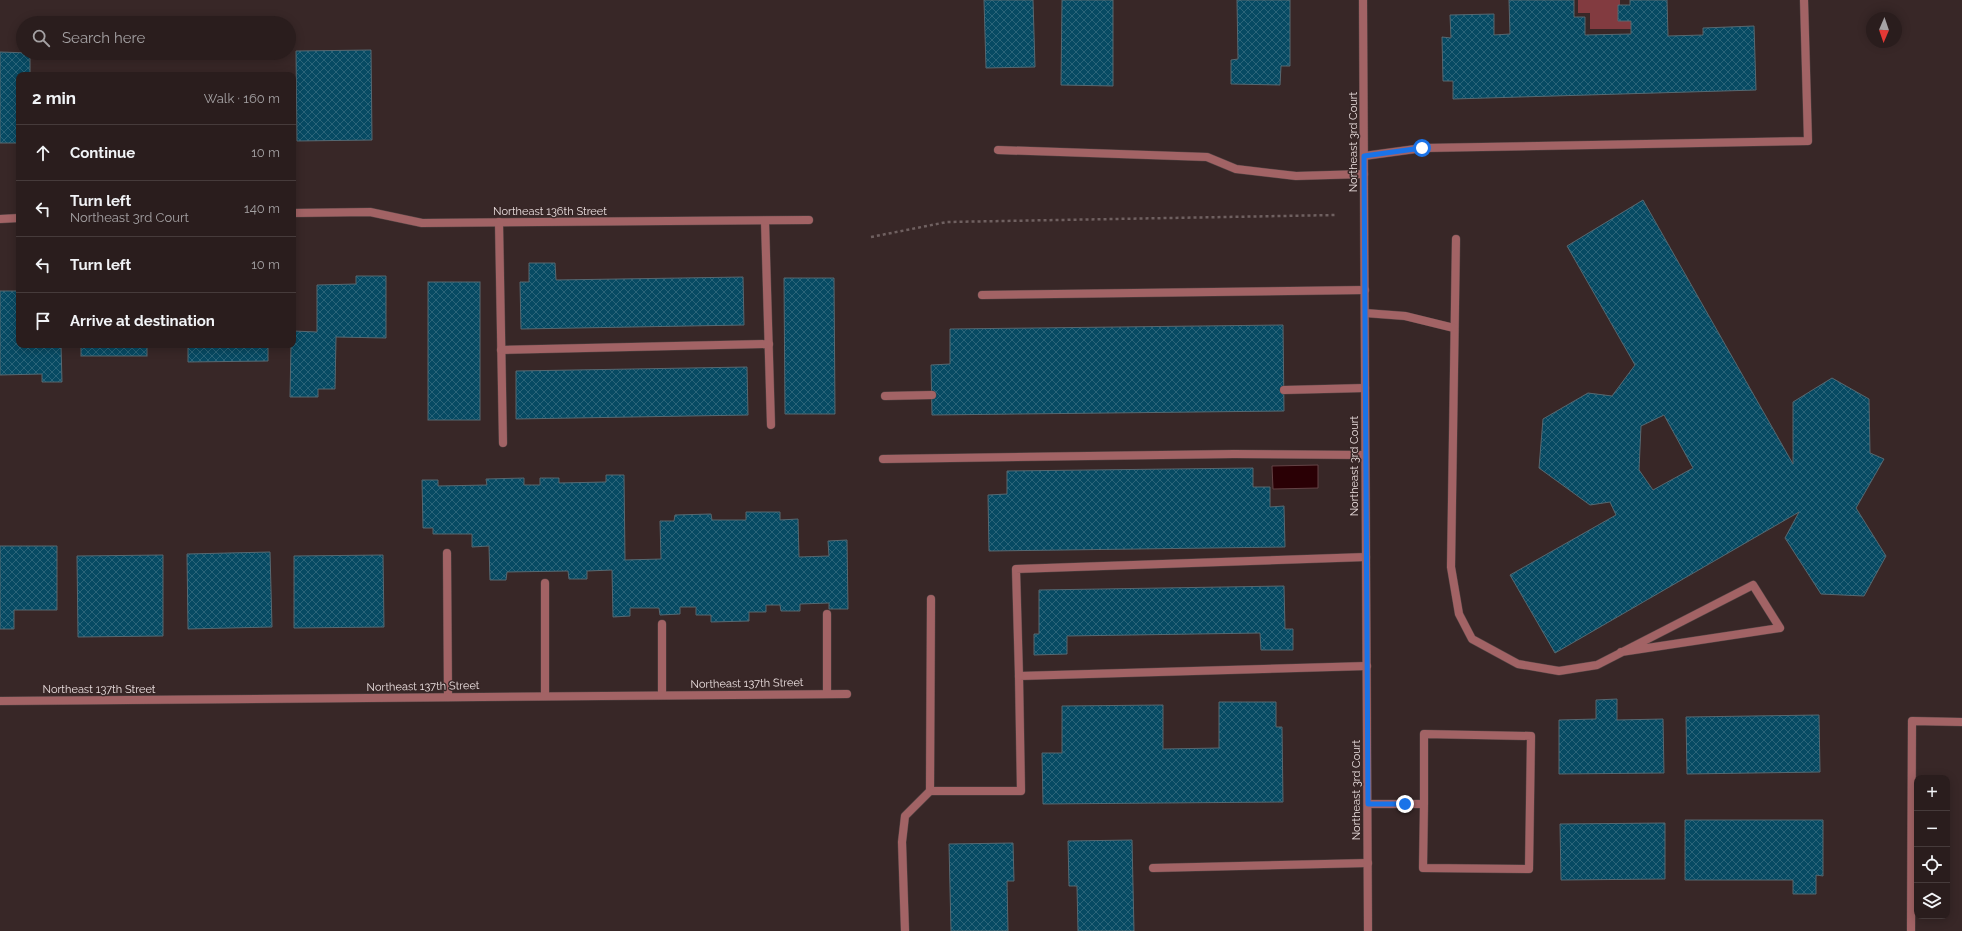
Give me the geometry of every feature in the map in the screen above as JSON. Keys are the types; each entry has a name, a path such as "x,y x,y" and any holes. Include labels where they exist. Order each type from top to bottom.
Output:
{"street":[{"name":"Northeast 3rd Court","path":"1363,0 1368,931"},
{"path":"1364,156 1422,148 1808,141 1804,0"},
{"path":"998,150 1207,157 1236,169 1296,176 1364,174"},
{"name":"Northeast 136th Street","path":"296,213 370,212 422,223 809,220"},
{"path":"0,219 16,218"},
{"path":"765,221 771,425"},
{"path":"499,222 503,443"},
{"path":"1456,239 1451,567 1459,614 1472,639 1518,664 1559,671 1597,665 1621,652 1753,585 1780,628 1621,652"},
{"path":"982,295 1364,290"},
{"path":"1365,313 1405,316 1454,328"},
{"path":"502,350 769,344"},
{"path":"1284,390 1365,388"},
{"path":"885,396 932,395"},
{"path":"883,459 1234,454 1365,455"},
{"path":"447,553 448,697"},
{"path":"930,791 1022,791 1016,569 1366,557"},
{"path":"545,583 545,696"},
{"path":"905,931 902,842 905,816 930,791 931,599"},
{"path":"827,614 828,694"},
{"path":"662,624 662,695"},
{"path":"1019,676 1367,666"},
{"name":"Northeast 137th Street","path":"0,701 847,694"},
{"path":"1910,931 1912,721 1962,722"},
{"path":"1424,734 1531,736 1529,869 1423,868 1424,804 1424,734"},
{"path":"1368,804 1424,804"},
{"path":"1153,868 1368,864"}],"path":[{"path":"871,237 947,222 1336,216"}],"shaded area":[{"path":"1578,0 1620,0 1620,17 1631,17 1631,29 1590,29 1590,13 1578,13"},
{"path":"1318,465 1318,488 1273,489 1272,466"}],"building":[{"path":"984,0 1033,0 1035,67 986,68"},
{"path":"1062,0 1113,0 1113,86 1061,85"},
{"path":"1237,0 1290,0 1290,66 1281,66 1280,85 1231,84 1231,60 1238,59"},
{"path":"1509,0 1574,0 1574,17 1585,17 1585,35 1631,34 1631,21 1618,21 1618,5 1630,5 1630,0 1667,0 1668,36 1703,35 1703,28 1754,26 1756,90 1453,99 1453,81 1443,81 1442,37 1451,38 1450,15 1494,14 1494,35 1510,34"},
{"path":"371,50 372,140 297,141 296,51"},
{"path":"0,52 16,53 16,60 30,60 30,72 16,72 16,143 0,143"},
{"path":"1643,200 1793,464 1793,402 1832,378 1869,399 1870,453 1884,459 1856,508 1886,556 1864,596 1821,594 1785,538 1799,512 1555,653 1510,575 1616,515 1610,502 1590,505 1539,468 1543,419 1588,393 1612,396 1635,365 1567,246","holes":["1664,415 1693,468 1653,490 1639,470 1641,426"]},
{"path":"529,263 555,263 556,280 743,277 744,325 521,329 520,282 529,282"},
{"path":"356,276 386,276 386,338 336,337 335,389 318,389 318,397 290,397 291,348 296,348 296,331 317,332 317,285 356,284"},
{"path":"784,278 834,278 835,414 785,414"},
{"path":"428,282 480,282 480,420 428,420"},
{"path":"0,291 16,291 16,348 61,348 62,382 42,382 42,374 0,375"},
{"path":"1283,325 1284,411 932,415 931,365 950,364 950,329"},
{"path":"81,348 147,348 147,356 81,356"},
{"path":"188,348 268,348 268,361 188,362"},
{"path":"747,367 748,415 516,419 516,371"},
{"path":"1253,468 1253,487 1270,487 1270,507 1284,506 1285,547 989,551 988,495 1007,494 1007,471"},
{"path":"606,475 624,475 625,560 661,559 660,521 674,521 675,515 711,514 712,520 746,520 746,512 780,512 780,520 798,519 799,557 829,556 828,541 847,540 848,609 829,609 829,603 800,604 800,611 781,611 780,605 766,605 766,612 749,612 749,621 711,622 711,615 696,615 696,607 680,607 680,614 660,615 659,608 630,608 630,616 613,617 612,570 587,571 587,579 569,579 568,571 507,572 506,580 490,580 489,546 472,547 472,534 433,534 433,528 423,528 422,480 438,480 438,486 487,485 486,479 524,478 524,485 540,485 540,478 559,478 559,483 606,482"},
{"path":"0,546 57,546 57,610 14,610 14,629 0,629"},
{"path":"270,552 272,627 188,629 187,554"},
{"path":"163,555 163,636 78,637 77,556"},
{"path":"383,555 384,627 294,628 294,556"},
{"path":"1284,586 1285,629 1293,629 1293,650 1261,650 1260,633 1067,636 1067,654 1034,655 1034,634 1039,634 1039,590"},
{"path":"1617,699 1617,720 1663,719 1664,773 1559,774 1559,720 1596,719 1596,700"},
{"path":"1219,702 1276,702 1276,727 1282,727 1283,802 1043,804 1042,753 1062,753 1062,706 1163,705 1163,749 1219,748"},
{"path":"1819,715 1820,772 1687,774 1686,717"},
{"path":"1685,820 1823,820 1823,876 1816,875 1816,894 1793,894 1793,880 1685,880"},
{"path":"1665,823 1665,879 1561,880 1560,824"},
{"path":"1132,840 1134,931 1078,931 1077,886 1069,886 1068,841"},
{"path":"1013,843 1014,881 1007,881 1008,931 951,931 949,844"}],"route":[{"path":"1405,804 1368,804 1364,156 1422,148"}]}
